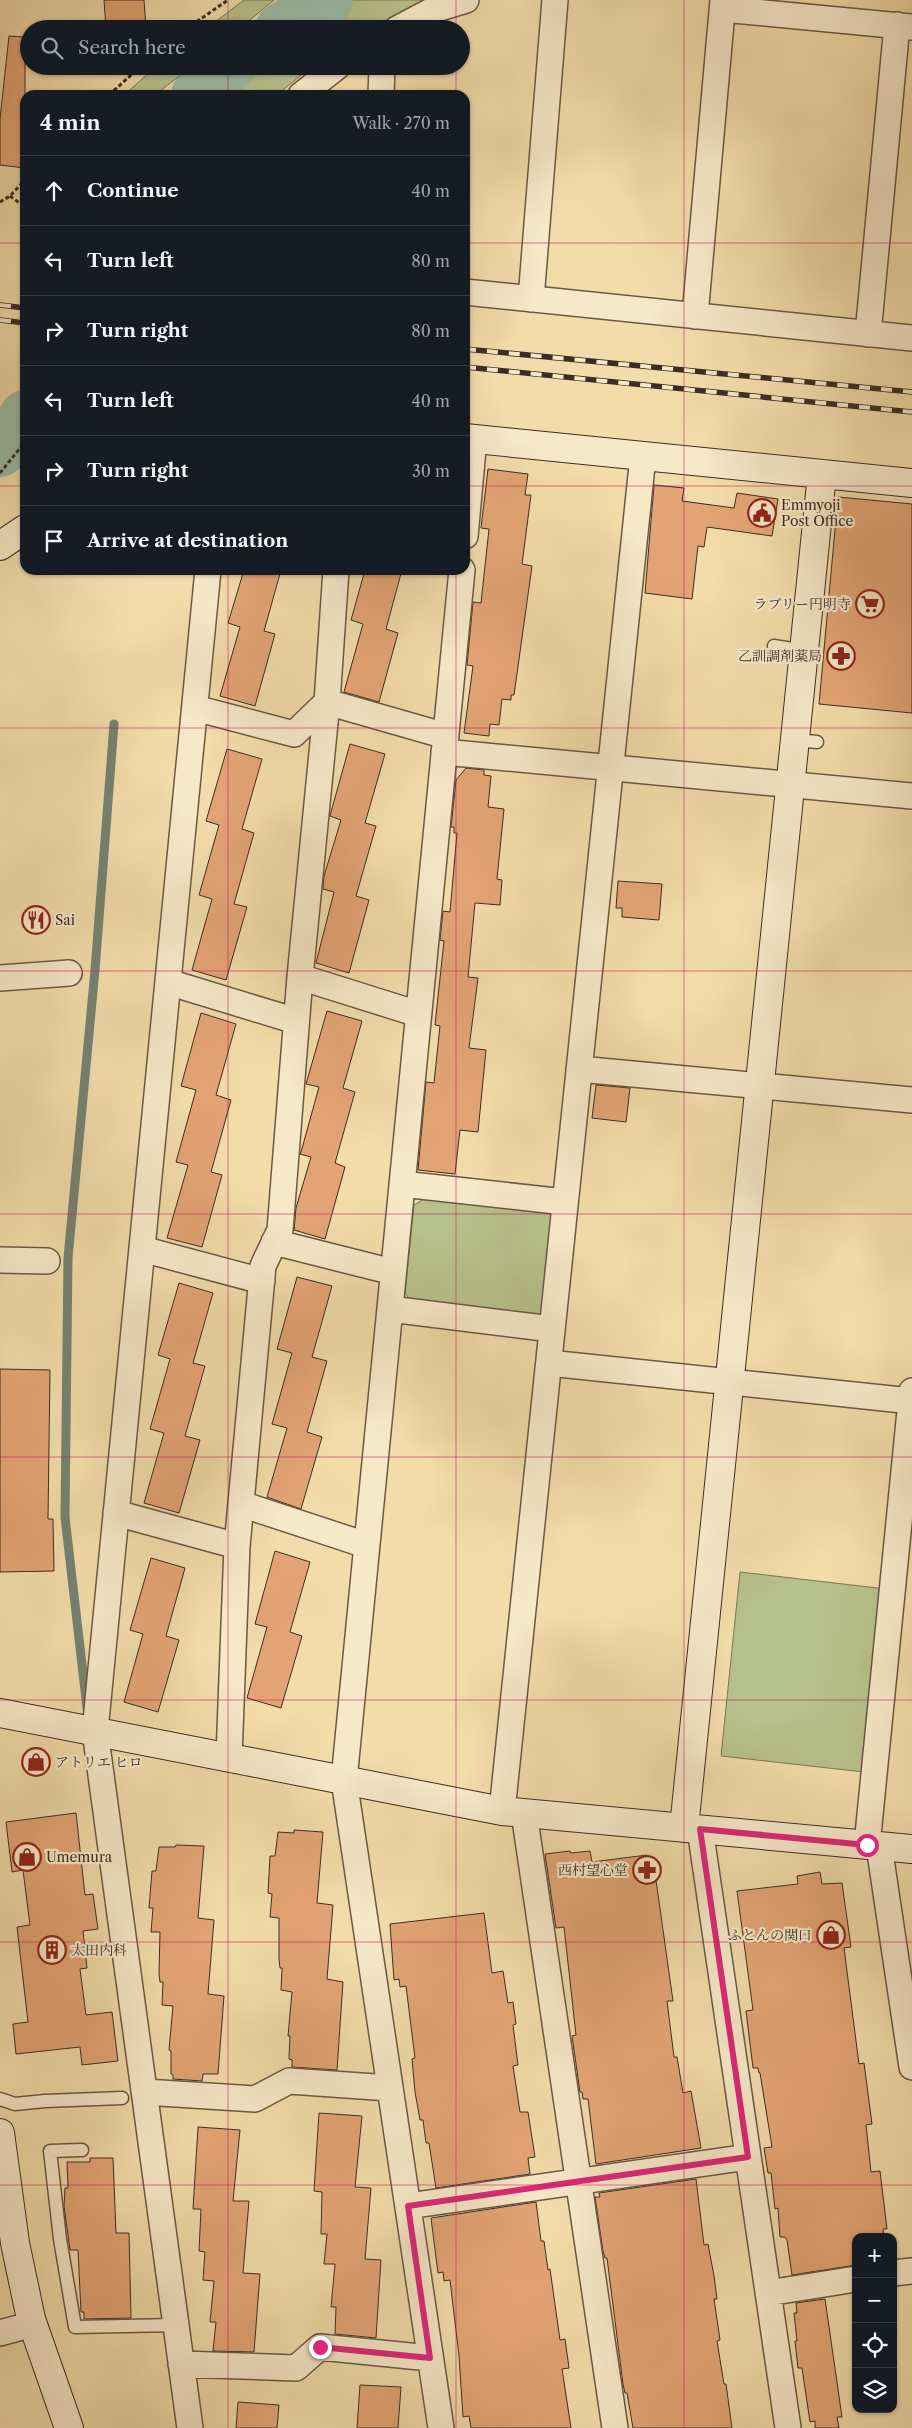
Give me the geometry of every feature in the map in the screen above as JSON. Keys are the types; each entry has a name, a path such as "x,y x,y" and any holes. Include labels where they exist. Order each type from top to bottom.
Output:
{"street":[{"path":"414,20 433,10 466,0"},
{"path":"531,299 555,0"},
{"path":"695,316 723,4 905,26 868,334"},
{"path":"307,90 327,75"},
{"path":"381,90 382,75"},
{"path":"470,293 912,338"},
{"path":"470,439 912,483"},
{"path":"616,2428 579,2181 513,1812 552,1330 643,456"},
{"path":"788,2428 748,2157 692,1828 730,1381 791,784 806,741 804,650 822,474"},
{"path":"0,546 20,532"},
{"path":"190,2428 176,2325 133,2095 95,1731 208,575"},
{"path":"229,1758 237,1546 263,1266 280,1230 296,1021 327,702 336,575"},
{"path":"441,2428 344,1780 462,575"},
{"path":"195,708 294,734 327,702"},
{"path":"327,702 445,744 610,768 912,796"},
{"path":"0,978 69,973"},
{"path":"300,977 418,1014"},
{"path":"168,982 296,1021"},
{"path":"579,1069 912,1100"},
{"path":"402,1184 565,1202"},
{"path":"274,1242 393,1272"},
{"path":"142,1249 262,1281"},
{"path":"0,1260 47,1261"},
{"path":"390,1309 552,1330"},
{"path":"549,1363 912,1397 873,1845 912,2067"},
{"path":"241,1504 366,1545"},
{"path":"116,1513 237,1546"},
{"path":"0,1712 513,1812 912,1849"},
{"path":"133,2095 255,2098 289,2081 390,2088"},
{"path":"0,2133 3,2186 33,2324 69,2428"},
{"path":"408,2206 748,2157"},
{"path":"897,2273 912,2270"},
{"path":"768,2293 852,2280"},
{"path":"0,2333 33,2324"},
{"path":"181,2364 296,2368 320,2347 430,2358"}],"lane":[{"path":"774,646 804,650"},
{"path":"0,2099 15,2104 133,2095"},
{"path":"82,2150 50,2151 60,2239 75,2327 176,2325"}],"path":[{"path":"199,20 228,0"},
{"path":"115,90 131,75"},
{"path":"0,202 10,196 20,185"},
{"path":"10,196 20,203"},
{"path":"0,472 20,448"}],"green space":[{"path":"244,0 274,0 250,20 218,20"},
{"path":"353,0 438,0 391,20 318,20"},
{"path":"147,75 181,75 161,90 130,90"},
{"path":"231,75 301,75 283,90 214,90"},
{"path":"424,1199 550,1211 556,1218 547,1308 536,1317 412,1303 405,1293 414,1205"},
{"path":"740,1572 886,1589 864,1772 721,1756"}],"building":[{"path":"104,0 144,0 145,20 105,20"},
{"path":"9,36 20,37 20,75 25,75 25,90 20,90 20,167 0,165 0,119"},
{"path":"488,469 528,474 525,495 531,495 522,564 532,566 514,695 511,695 511,700 502,699 499,725 490,724 489,736 464,733 473,666 467,665 473,602 481,603 489,529 481,528"},
{"path":"654,485 684,488 682,501 734,508 737,493 778,499 772,536 707,527 704,547 698,546 692,599 645,593"},
{"name":"ラブリー円明寺","path":"838,497 912,504 912,713 819,704"},
{"path":"242,575 280,575 264,631 275,634 255,706 220,696 240,627 228,623"},
{"path":"364,575 401,575 386,629 398,633 379,702 344,692 363,624 351,620"},
{"path":"350,744 385,754 365,823 376,826 356,896 369,900 349,973 316,963 334,892 323,889 324,876 341,820 330,816"},
{"path":"227,749 262,759 242,829 254,833 234,904 247,907 226,980 192,970 212,899 199,895 219,825 206,821"},
{"path":"466,768 484,770 484,775 491,776 488,807 504,809 497,879 502,880 500,905 475,903 468,977 478,978 469,1048 486,1050 478,1132 460,1130 455,1174 418,1170 426,1082 434,1083 440,1026 435,1025 444,941 440,940 443,911 450,912 457,833 454,833 454,827 451,827 456,780"},
{"path":"618,881 662,884 659,920 622,917 622,908 616,908"},
{"path":"327,1011 362,1021 343,1088 355,1092 335,1163 345,1167 325,1239 294,1230 296,1208 311,1157 300,1154 319,1087 306,1084"},
{"path":"201,1013 236,1024 216,1095 231,1100 211,1172 222,1175 202,1247 167,1238 188,1165 176,1162 196,1090 181,1086"},
{"path":"596,1085 630,1088 626,1122 592,1118"},
{"path":"297,1277 332,1286 312,1357 327,1361 307,1432 322,1437 301,1509 267,1497 287,1428 272,1424 292,1353 277,1349"},
{"path":"179,1283 213,1293 193,1363 205,1366 185,1436 200,1440 179,1513 144,1503 164,1433 150,1429 170,1359 158,1355"},
{"path":"0,1369 50,1370 48,1519 53,1519 54,1571 0,1572"},
{"path":"275,1551 310,1562 290,1632 302,1636 281,1708 247,1698 267,1627 255,1624"},
{"path":"151,1558 185,1568 166,1636 179,1640 158,1712 124,1702 143,1634 130,1630"},
{"path":"76,1813 85,1895 93,1894 98,1929 83,1931 87,1968 80,1969 86,2015 112,2012 118,2061 82,2065 80,2047 16,2054 13,2024 28,2022 17,1927 30,1925 23,1870 12,1872 6,1822"},
{"path":"294,1830 323,1832 317,1903 333,1905 327,1979 343,1982 337,2070 292,2067 292,2060 289,2059 290,2036 288,2036 292,1992 281,1990 282,1968 280,1968 279,1959 279,1918 270,1917 272,1894 268,1893 270,1856 275,1856 278,1832 294,1833"},
{"path":"176,1845 204,1846 198,1918 214,1920 208,1994 224,1996 218,2074 203,2074 202,2081 173,2079 171,2074 171,2051 169,2050 173,2006 162,2005 163,1982 160,1982 159,1974 160,1932 151,1932 153,1908 149,1908 152,1871 156,1871 159,1847 175,1847"},
{"path":"570,1851 571,1853 590,1851 592,1862 647,1855 647,1860 653,1859 673,2001 667,2001 674,2057 677,2057 683,2093 691,2091 701,2148 596,2164 588,2099 583,2099 582,2092 580,2092 572,2036 576,2035 564,1927 556,1928 545,1854"},
{"path":"820,1872 822,1884 842,1883 851,1947 844,1948 859,2064 864,2063 872,2124 866,2125 871,2172 880,2171 887,2229 883,2229 884,2233 852,2233 852,2266 792,2275 787,2240 785,2237 780,2237 778,2208 775,2209 771,2173 768,2173 764,2148 772,2147 760,2073 758,2068 753,2068 746,2011 753,2010 737,1891 798,1884 797,1876"},
{"path":"484,1913 492,1973 503,1971 508,2003 513,2002 516,2024 513,2025 518,2065 513,2066 520,2112 528,2112 535,2157 528,2158 530,2174 436,2188 429,2143 426,2143 423,2120 420,2120 415,2092 412,2059 415,2058 406,1986 400,1987 399,1979 394,1980 390,1924"},
{"path":"319,2113 362,2116 355,2187 371,2188 365,2259 381,2260 376,2338 335,2334 336,2307 331,2307 335,2264 324,2264 327,2234 321,2234 322,2192 314,2191"},
{"path":"198,2127 240,2130 233,2201 249,2201 243,2273 260,2274 254,2352 213,2351 216,2322 210,2322 214,2281 203,2280 205,2252 199,2251 201,2209 193,2209"},
{"path":"90,2158 113,2158 116,2233 129,2233 131,2318 84,2319 84,2312 81,2312 78,2250 70,2250 64,2206 65,2188 68,2188 67,2162 90,2162"},
{"path":"696,2179 704,2245 708,2244 714,2276 717,2299 714,2299 720,2340 717,2341 724,2384 726,2384 732,2428 633,2428 627,2393 625,2393 623,2384 607,2258 605,2258 603,2251 595,2197 600,2197 599,2193"},
{"path":"536,2202 541,2241 544,2241 548,2270 550,2269 560,2340 565,2339 569,2368 562,2369 571,2428 471,2428 469,2416 463,2417 459,2356 450,2280 444,2281 443,2272 438,2273 431,2218"},
{"path":"825,2299 842,2417 837,2417 839,2428 815,2428 815,2421 810,2422 802,2368 798,2368 795,2341 797,2341 794,2313 797,2313 796,2303"},
{"path":"360,2385 401,2387 398,2428 357,2428"},
{"path":"238,2402 279,2405 277,2428 236,2428"}],"waterway":[{"path":"295,20 327,0"},
{"path":"203,90 220,75"},
{"path":"0,451 10,443 20,425"},
{"path":"87,1708 65,1517 68,1258 95,970 114,724"}],"railway":[{"path":"0,305 20,307"},
{"path":"0,320 20,322"},
{"path":"470,349 912,392"},
{"path":"470,368 912,412"}],"place":[{"name":"Emmyoji Post Office","path":"762,513"},
{"name":"ラブリー円明寺","path":"870,604"},
{"name":"乙訓調剤薬局","path":"841,656"},
{"name":"Sai","path":"36,920"},
{"name":"アトリエ ヒロ","path":"36,1762"},
{"name":"Umemura","path":"27,1857"},
{"name":"西村望心堂","path":"647,1870"},
{"name":"ふとんの関口","path":"831,1935"},
{"name":"太田内科","path":"52,1950"}],"route":[{"path":"320,2347 430,2358 408,2206 748,2157 700,1829 867,1845"}]}
